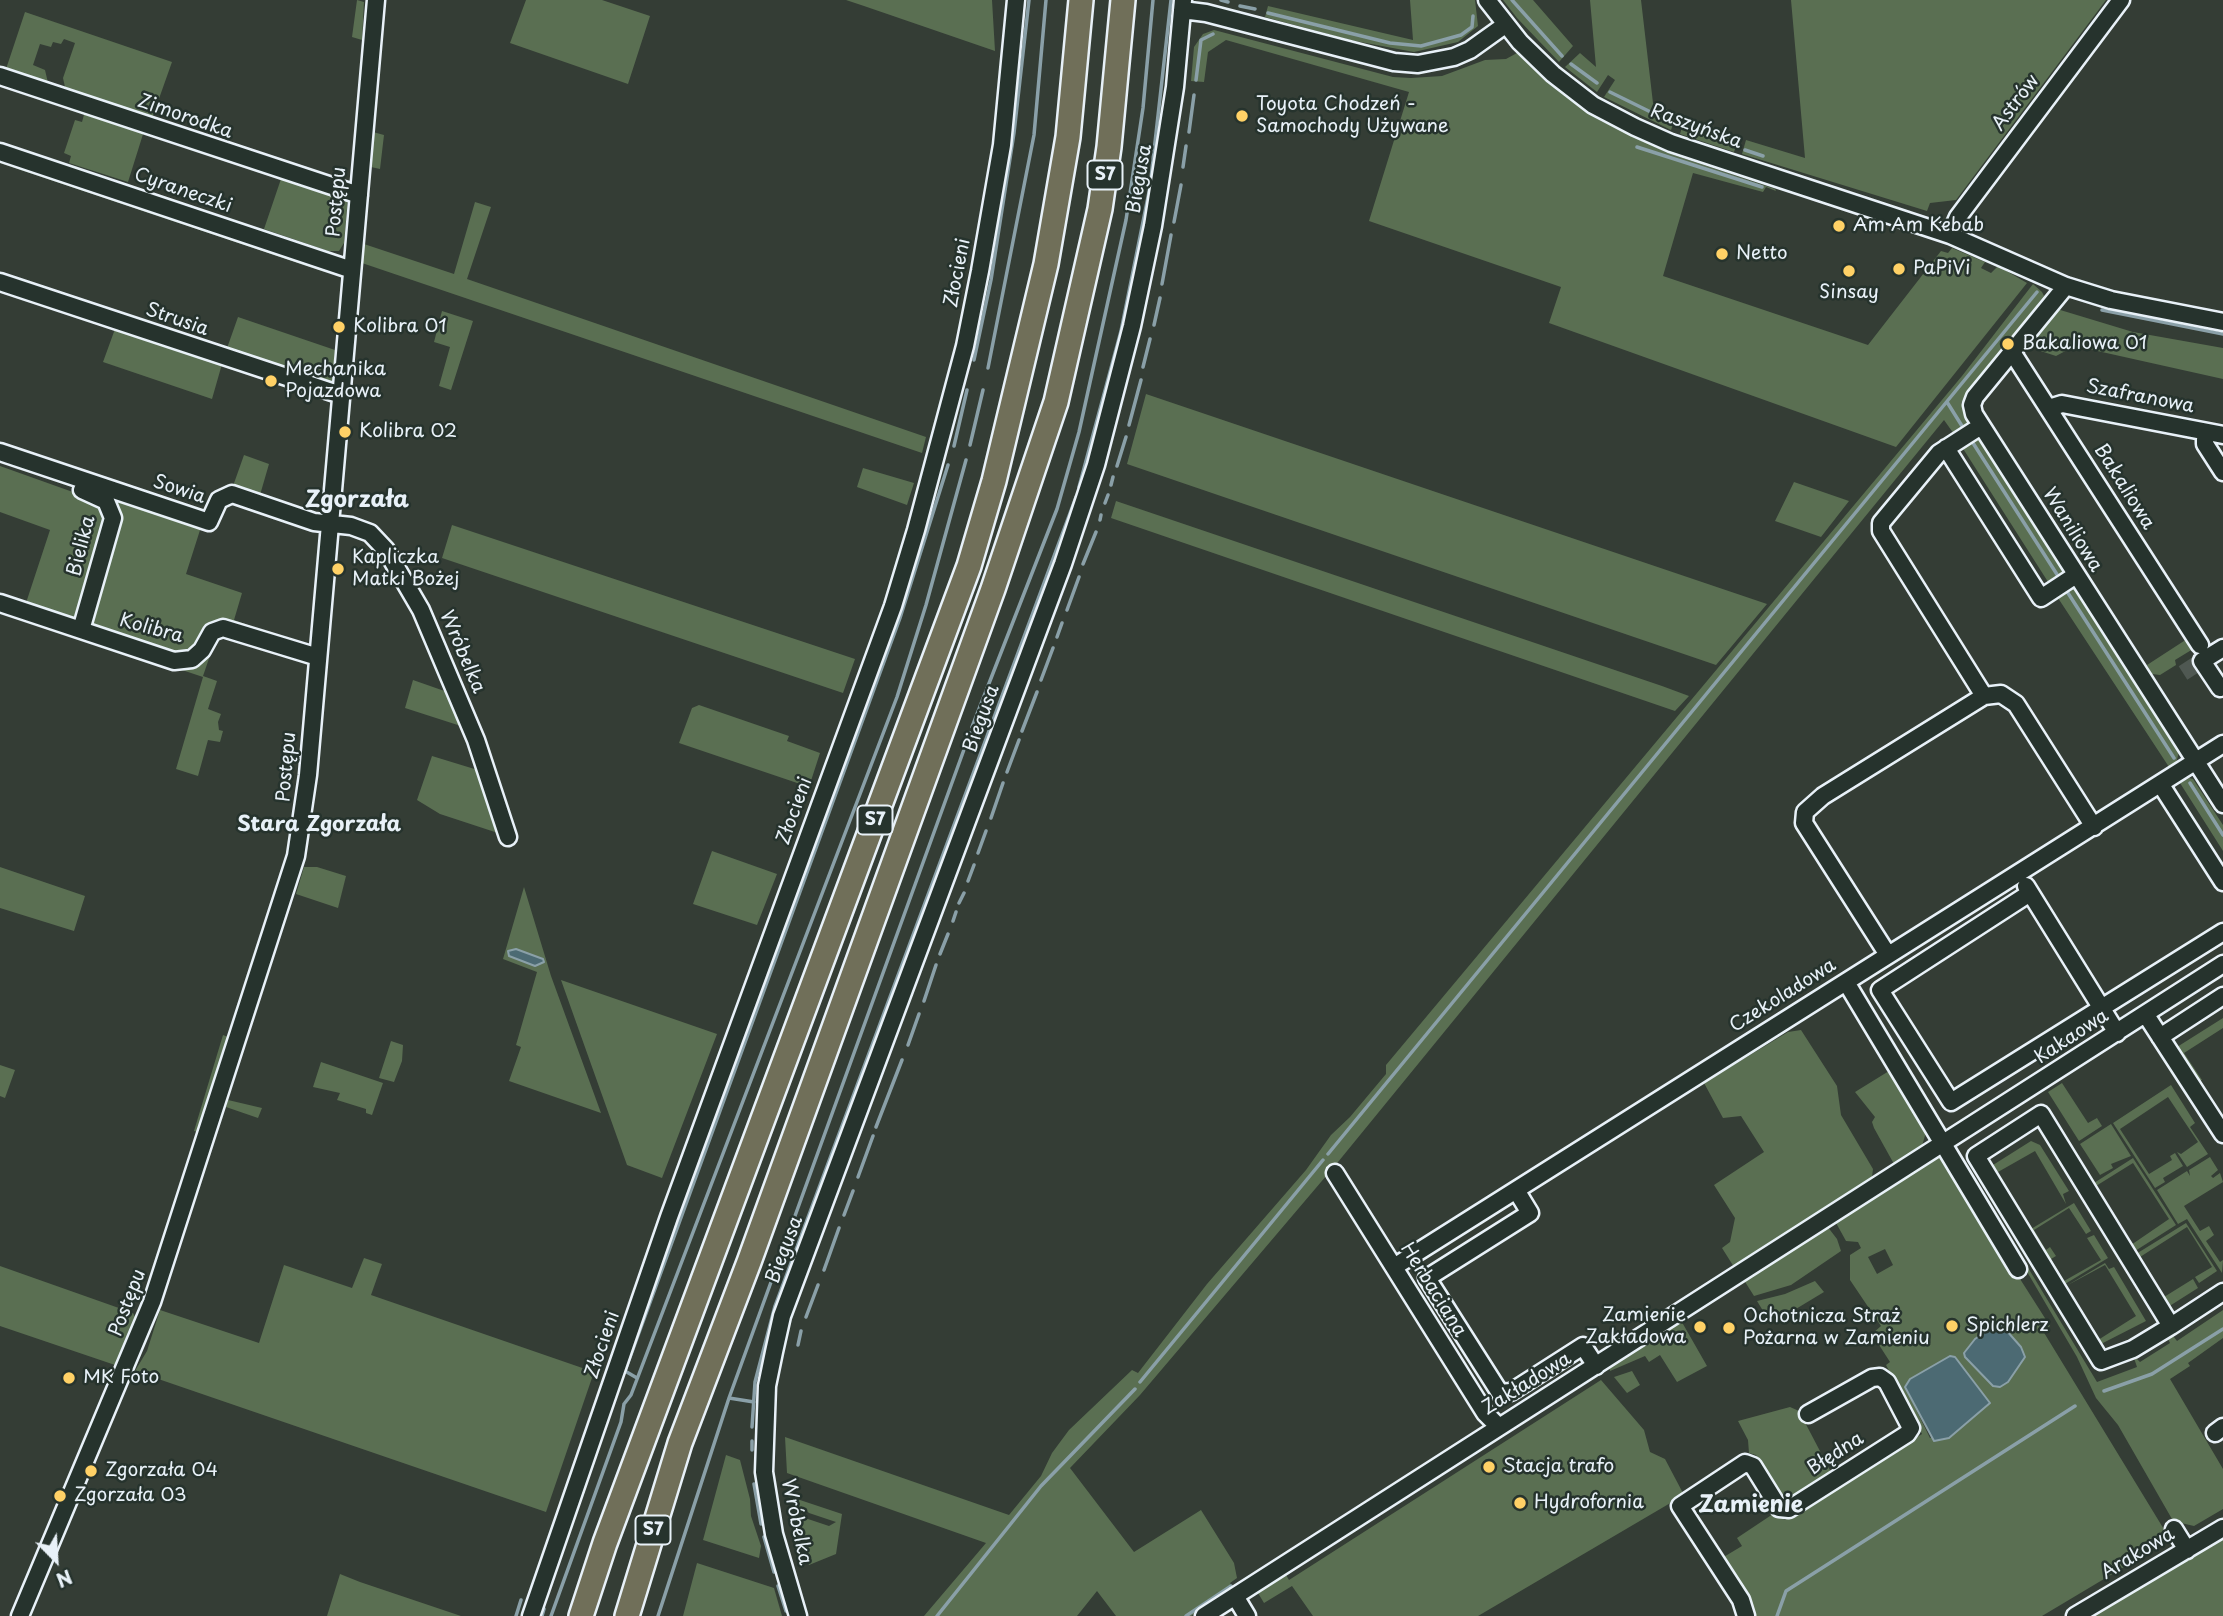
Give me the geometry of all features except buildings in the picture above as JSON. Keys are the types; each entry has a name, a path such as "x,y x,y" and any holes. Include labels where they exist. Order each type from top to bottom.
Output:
{"highway":[{"name":"S7","path":"581,1616 610,1530 969,566 994,481 1046,264 1068,137 1081,0"},
{"name":"S7","path":"627,1616 680,1443 749,1262 993,589 1056,402 1081,302 1102,197 1123,0"}],"street":[{"name":"Postępu","path":"20,1616 152,1301 290,880 305,809 376,0"},
{"name":"Złocieni","path":"531,1616 669,1217 893,606 916,530 965,346 981,271 1002,145 1016,0"},
{"name":"Raszyńska","path":"1488,0 1505,25 1569,87 1593,105 1671,143 1950,235 2067,286 2111,300 2223,322"},
{"name":"Astrów","path":"1950,235 1958,217 2121,0"},
{"path":"1183,5 1369,56 1418,64 1454,57 1470,50 1505,25"},
{"name":"Biegusa","path":"764,1436 768,1375 782,1316 1055,587 1097,465 1129,340 1151,238 1171,124 1183,5"},
{"name":"Zimorodka","path":"0,76 359,195"},
{"name":"Cyraneczki","path":"0,152 352,270"},
{"name":"Strusia","path":"0,282 341,395"},
{"name":"Waniliowa","path":"2067,286 1975,397 1972,405 1981,426 2223,804"},
{"name":"Bakaliowa","path":"2012,352 2220,688 2223,687"},
{"name":"Szafranowa","path":"2049,408 2063,404 2223,435"},
{"path":"1981,426 1945,448 1881,523 1881,531 1984,696"},
{"path":"2205,432 2205,444 2223,472"},
{"path":"1945,448 2041,598 2076,575"},
{"name":"Sowia","path":"0,452 209,522 218,501 233,494 330,524"},
{"name":"Bielika","path":"0,463 101,497 108,505 112,523 81,630"},
{"name":"Wróbelka","path":"330,524 351,526 370,533 386,550 408,585 467,717 508,837"},
{"name":"Kolibra","path":"0,603 174,661 192,659 212,632 227,628 318,657"},
{"path":"2200,656 2223,648"},
{"path":"1912,968 1894,952 1804,823 1803,816 1810,806 1984,696 2001,694 2016,704 2094,827"},
{"name":"Czekoladowa","path":"1394,1267 2223,744"},
{"path":"2161,785 2223,882"},
{"path":"2018,874 2117,1033"},
{"path":"2030,893 1880,990 1947,1100 1955,1102 2223,932"},
{"path":"2218,968 2223,987"},
{"name":"Kakaowa","path":"1943,1143 2218,968"},
{"path":"1846,982 1943,1143 2027,1264 2101,1361 2133,1349 2223,1292"},
{"path":"2160,1037 2223,996"},
{"path":"2146,1015 2223,1134"},
{"path":"1896,1063 1917,1051"},
{"path":"2026,1091 2171,1326"},
{"path":"2027,1264 1976,1156 2041,1114"},
{"name":"Zakładowa","path":"1204,1616 1943,1143"},
{"name":"Herbaciana","path":"1335,1173 1485,1412 1499,1427"},
{"path":"1516,1190 1530,1213 1427,1278 1500,1393 1511,1392 1583,1346 1596,1366"},
{"path":"1450,1232 1465,1254"},
{"name":"Błędna","path":"1746,1616 1741,1600 1679,1506 1745,1463 1753,1466 1779,1508 1789,1509 1908,1434 1911,1428 1888,1382 1880,1377 1872,1378 1808,1414"},
{"name":"Wróbelka","path":"764,1436 764,1472 773,1528 798,1616"},
{"name":"Arakowa","path":"2075,1616 2223,1528"},
{"path":"2174,1529 2187,1550"},
{"path":"1235,1595 1247,1616"}],"green space":[{"path":"357,0 364,2 362,40 352,37"},
{"path":"526,0 602,0 650,16 628,84 510,43"},
{"path":"846,0 992,0 995,51 864,6"},
{"path":"1410,0 1475,0 1478,26 1458,42 1414,52 1350,40 1265,17 1268,6 1413,40"},
{"path":"1503,0 1533,0 1573,46 1559,62"},
{"path":"1590,0 1641,0 1653,103 1677,114 1671,130 1604,97 1615,80 1608,75 1597,92 1565,67 1580,53 1596,67"},
{"path":"1791,0 2106,0 1956,200 1930,203 1927,211 1742,154 1746,140 1805,158"},
{"path":"25,12 172,62 150,124 69,94 70,89 65,87 63,78 75,43 64,39 61,44 53,42 51,47 40,44 33,65 45,70 49,87 5,72"},
{"path":"1214,30 1393,77 1442,76 1485,60 1506,59 1517,53 1553,86 1601,121 1668,153 1775,189 1776,191 1766,187 1763,192 1693,173 1663,276 1868,345 1941,251 1948,253 1952,248 1985,262 1981,268 1991,273 1998,266 2027,283 1896,447 1549,323 1561,287 1369,221 1409,92 1226,40 1208,52 1204,82 1191,81 1194,47 1203,34"},
{"path":"85,111 144,131 128,182 69,163 71,156 64,153 75,120 82,122"},
{"path":"1685,117 1739,137 1734,152 1680,134"},
{"path":"373,132 384,135 380,169 371,167"},
{"path":"0,157 326,268 325,272 0,163"},
{"path":"282,176 348,197 344,243 339,251 328,251 264,229"},
{"path":"475,202 491,207 467,279 926,437 922,453 362,263 364,244 454,274"},
{"path":"2033,284 2044,296 2037,305 2041,308 1961,403 1970,418 1966,426 1954,434 1944,420 1338,1162 1140,1395 1070,1468 1134,1552 1201,1510 1234,1563 1237,1578 1230,1583 1234,1589 1191,1616 1116,1616 1097,1591 1077,1616 924,1616 986,1543 787,1473 785,1437 1009,1515 1041,1476 1052,1453 1069,1430 1132,1370 1138,1373 1207,1284 1306,1170 1331,1135 1386,1074 1386,1065 1962,376"},
{"path":"2057,309 2133,332 2223,348 2223,379 2075,346 2056,356 2025,346"},
{"path":"442,311 473,321 451,390 439,386 450,347 434,342"},
{"path":"238,317 335,350 332,386 226,351"},
{"path":"115,329 222,364 212,399 103,362"},
{"path":"1146,394 1767,604 1716,665 1127,464"},
{"path":"1978,438 2065,575 2050,585 1962,447"},
{"path":"244,455 269,464 260,495 233,486"},
{"path":"0,466 98,501 107,519 76,621 25,606 50,530 0,512"},
{"path":"863,468 914,483 907,505 857,487"},
{"path":"1794,482 1849,501 1821,537 1775,521"},
{"path":"108,495 201,527 186,574 242,593 234,620 308,647 220,622 209,626 201,643 182,656 98,630 89,618"},
{"path":"1116,501 1689,696 1675,711 1111,518"},
{"path":"452,525 855,659 843,693 442,558"},
{"path":"2074,588 2179,752 2176,763 2169,767 2058,598"},
{"path":"216,638 203,676 217,681 208,709 221,714 218,722 219,730 223,731 220,742 208,740 198,776 176,769 203,677 176,668 202,661"},
{"path":"2187,639 2193,649 2175,660 2176,665 2160,675 2152,674 2147,665"},
{"path":"413,680 453,694 467,728 405,708"},
{"path":"699,705 789,736 787,741 820,753 809,787 679,743 692,708"},
{"path":"432,756 481,771 504,835 440,814 417,800"},
{"path":"2189,778 2193,779 2223,825 2223,851 2180,783"},
{"path":"712,851 777,874 757,925 693,904"},
{"path":"0,867 85,896 74,931 0,908"},
{"path":"304,867 317,867 346,876 338,908 296,894"},
{"path":"524,887 551,976 601,1113 509,1081 521,1047 516,1045 537,972 503,959"},
{"path":"561,980 717,1034 662,1178 627,1165"},
{"path":"2223,1018 2223,1028 2184,1053 2202,1080 2199,1081 2177,1047"},
{"path":"1801,1030 1837,1086 1841,1115 1873,1169 1872,1177 1734,1267 1722,1248 1730,1242 1735,1218 1714,1185 1764,1152 1741,1116 1723,1118 1704,1083 1788,1032"},
{"path":"223,1035 228,1037 197,1132 194,1131"},
{"path":"391,1041 403,1045 402,1061 394,1082 379,1078"},
{"path":"321,1062 383,1083 372,1115 366,1113 366,1109 337,1100 340,1093 313,1087"},
{"path":"0,1065 15,1070 5,1098 0,1096"},
{"path":"1889,1071 1926,1132 1922,1146 1894,1164 1874,1128 1872,1122 1875,1117 1855,1092"},
{"path":"2062,1083 2088,1123 2097,1118 2102,1126 2079,1141 2048,1092"},
{"path":"2171,1085 2195,1123 2190,1127 2208,1154 2187,1167 2177,1152 2181,1154 2198,1142 2168,1097 2120,1129 2149,1174 2172,1160 2170,1156 2175,1153 2183,1166 2163,1178 2165,1182 2155,1188 2113,1123"},
{"path":"228,1100 262,1108 258,1118 226,1107"},
{"path":"2111,1124 2131,1156 2111,1164 2113,1168 2100,1175 2080,1144"},
{"path":"2031,1141 2040,1145 2069,1191 2063,1194 2066,1204 2035,1151 1998,1172 1993,1165"},
{"path":"2210,1157 2218,1170 2211,1176 2213,1178 2220,1173 2223,1182 2184,1206 2200,1231 2209,1226 2214,1235 2206,1241 2220,1262 2223,1260 2222,1273 2187,1219 2178,1224 2157,1190 2187,1171 2190,1176 2189,1170"},
{"path":"1936,1158 1943,1158 2050,1326 2043,1331 2165,1531 2161,1545 2042,1616 1750,1616 1722,1558 1742,1546 1737,1538 1773,1514 1785,1520 1922,1434 1886,1365 1890,1362 1872,1334 1881,1326 1850,1280 1850,1255 1861,1248 1858,1242 1846,1241 1835,1221 1859,1201 1881,1192","holes":["1885,1249 1893,1265 1877,1274 1868,1257","1953,1356 1990,1403 1965,1425 1930,1438 1905,1387"]},
{"path":"2133,1158 2176,1225 2135,1251 2131,1245 2169,1219 2133,1163 2096,1186 2094,1183"},
{"path":"2074,1203 2091,1231 2086,1234 2069,1208 2034,1230 2046,1250 2050,1247 2056,1256 2051,1259 2064,1281 2101,1260 2087,1238 2094,1235 2108,1258 2065,1284 2031,1229"},
{"path":"2186,1223 2217,1271 2199,1283 2195,1277 2212,1267 2187,1227 2140,1257 2164,1297 2193,1279 2198,1288 2168,1307 2136,1254"},
{"path":"1827,1226 1837,1239 1841,1251 1791,1285 1754,1296 1742,1277"},
{"path":"364,1258 382,1264 371,1295 594,1372 546,1512 135,1371 147,1351 160,1310 259,1343 284,1265 352,1288"},
{"path":"2105,1263 2109,1269 2114,1267 2146,1321 2101,1344 2098,1340 2136,1316 2105,1265 2066,1286"},
{"path":"0,1266 133,1313 135,1317 115,1365 0,1326"},
{"path":"2027,1266 2097,1382 2137,1367 2133,1355 2140,1362 2170,1343 2166,1335 2170,1332 2177,1341 2223,1310 2223,1338 2170,1379 2223,1469 2223,1509 2194,1526 2181,1523 2176,1526 2118,1425 2096,1398 2077,1357 2026,1270"},
{"path":"1815,1281 1824,1292 1771,1324 1757,1301 1785,1294"},
{"path":"1679,1317 1707,1366 1677,1382 1660,1355 1649,1362 1645,1356 1610,1371 1608,1362"},
{"path":"1632,1371 1640,1385 1627,1393 1614,1377"},
{"path":"1601,1380 1644,1430 1650,1452 1665,1459 1684,1495 1478,1616 1313,1616 1292,1586 1264,1603 1258,1593 1285,1573 1289,1580"},
{"path":"1790,1407 1799,1411 1832,1474 1790,1502 1781,1500 1756,1455 1749,1453 1748,1440 1738,1421"},
{"path":"726,1455 740,1460 750,1499 751,1516 761,1546 759,1558 703,1540"},
{"path":"788,1496 842,1514 836,1554 809,1565 791,1521 793,1514 829,1526 836,1522 809,1513 803,1507 793,1507"},
{"path":"2223,1537 2223,1616 2089,1616"},
{"path":"697,1563 774,1588 782,1616 683,1616"},
{"path":"340,1574 360,1582 461,1616 327,1616"}],"water":[{"path":"516,949 543,959 544,962 535,966 509,956 508,951"},
{"path":"1999,1322 2021,1347 2025,1357 2008,1382 2000,1387 1993,1386 1964,1353 1975,1339"},
{"path":"1950,1356 1955,1357 1990,1403 1949,1438 1934,1441 1905,1387 1910,1379"}],"waterway":[{"path":"974,360 991,280 1014,133 1029,0"},
{"path":"988,368 1034,135 1046,0"},
{"path":"972,727 1057,509 1079,432 1126,220 1143,108 1153,0"},
{"path":"1079,487 1121,331 1150,187 1171,0"},
{"path":"1221,0 1228,2"},
{"path":"1512,0 1562,56"},
{"path":"1240,6 1255,9"},
{"path":"1268,13 1390,43 1421,46 1461,35 1472,27 1473,16"},
{"path":"1196,80 1201,40 1213,34"},
{"path":"1571,64 1597,83"},
{"path":"1610,92 1671,122"},
{"path":"1189,132 1194,95"},
{"path":"1686,128 1733,145"},
{"path":"1183,167 1186,146"},
{"path":"1637,147 1762,187"},
{"path":"1745,150 1763,156"},
{"path":"1174,222 1181,185"},
{"path":"1162,284 1171,235"},
{"path":"1328,1154 2037,292"},
{"path":"1154,325 1160,298"},
{"path":"2102,310 2223,334"},
{"path":"1143,367 1150,339"},
{"path":"1129,425 1141,380"},
{"path":"954,446 967,390"},
{"path":"970,445 983,390"},
{"path":"1947,402 1962,426"},
{"path":"1117,466 1126,437"},
{"path":"1973,443 2058,576"},
{"path":"551,1616 621,1422 624,1404 631,1395 897,697 926,605 966,460"},
{"path":"637,1378 625,1371 900,618 948,465"},
{"path":"1111,485 1113,477"},
{"path":"1105,503 1108,495"},
{"path":"752,1427 755,1382 775,1306 1076,497"},
{"path":"1100,520 1101,515"},
{"path":"1083,564 1096,532"},
{"path":"1067,610 1079,577"},
{"path":"2068,593 2174,758"},
{"path":"1057,637 1062,623"},
{"path":"1041,680 1053,648"},
{"path":"1022,731 1037,692"},
{"path":"729,1398 970,733"},
{"path":"1007,772 1019,740"},
{"path":"991,818 1003,783"},
{"path":"2190,783 2223,835"},
{"path":"978,853 986,831"},
{"path":"968,881 974,865"},
{"path":"959,903 964,893"},
{"path":"953,921 956,912"},
{"path":"940,954 948,934"},
{"path":"924,1001 936,965"},
{"path":"908,1045 919,1014"},
{"path":"876,1127 902,1060"},
{"path":"858,1177 873,1136"},
{"path":"1140,1382 1323,1160"},
{"path":"844,1215 853,1191"},
{"path":"824,1270 839,1228"},
{"path":"806,1317 818,1285"},
{"path":"2104,1391 2152,1374 2223,1329"},
{"path":"798,1345 801,1331"},
{"path":"937,1616 1041,1486 1135,1389"},
{"path":"658,1616 729,1398 754,1402"},
{"path":"1777,1616 1786,1591 2075,1406"},
{"path":"752,1441 752,1450"},
{"path":"754,1484 761,1524"},
{"path":"764,1537 774,1572"},
{"path":"778,1586 786,1611"},
{"path":"1186,1616 1231,1586"},
{"path":"516,1616 521,1600"},
{"path":"542,1616 544,1609"}],"tunnel":[{"path":"2183,673 2197,664"}],"place":[{"name":"Toyota Chodzeń - Samochody Używane","path":"1242,116"},
{"name":"Am Am Kebab","path":"1839,226"},
{"name":"Netto","path":"1722,254"},
{"name":"PaPiVi","path":"1899,269"},
{"name":"Sinsay","path":"1849,271"},
{"name":"Kolibra 01","path":"339,327"},
{"name":"Bakaliowa 01","path":"2008,344"},
{"name":"Mechanika Pojazdowa","path":"271,381"},
{"name":"Kolibra 02","path":"345,432"},
{"name":"Kapliczka Matki Bożej","path":"338,569"},
{"name":"Spichlerz","path":"1952,1326"},
{"name":"Zamienie Zakładowa","path":"1700,1327"},
{"name":"Ochotnicza Straż Pożarna w Zamieniu","path":"1729,1328"},
{"name":"MK Foto","path":"69,1378"},
{"name":"Stacja trafo","path":"1489,1467"},
{"name":"Zgorzała 04","path":"91,1471"},
{"name":"Zgorzała 03","path":"60,1496"},
{"name":"Hydrofornia","path":"1520,1503"}],"district":[{"name":"Zgorzała","path":"357,501"},
{"name":"Stara Zgorzała","path":"319,825"},
{"name":"Zamienie","path":"1751,1506"}]}
